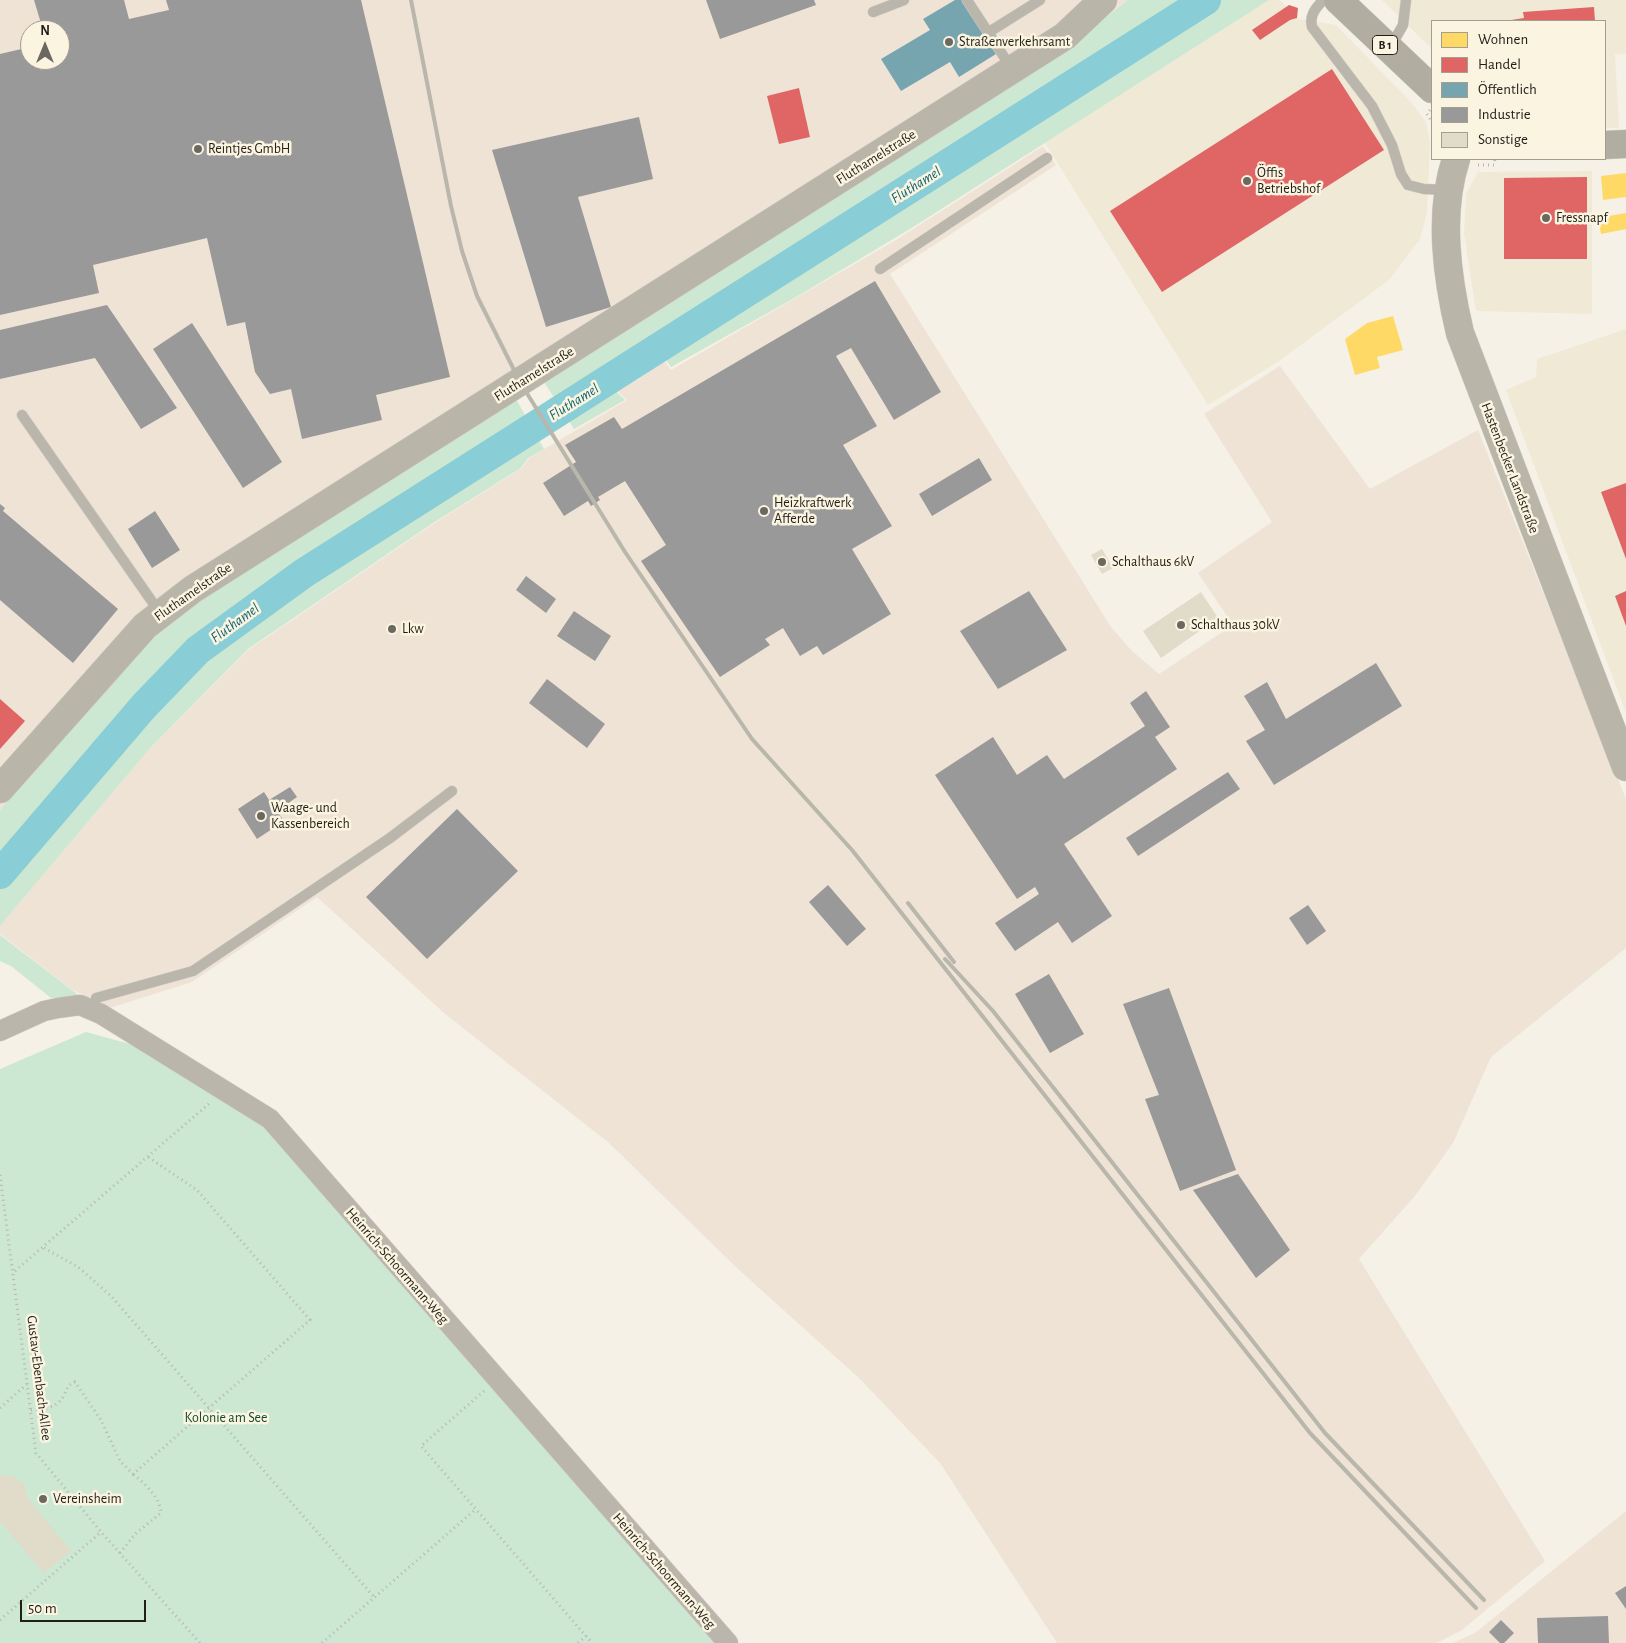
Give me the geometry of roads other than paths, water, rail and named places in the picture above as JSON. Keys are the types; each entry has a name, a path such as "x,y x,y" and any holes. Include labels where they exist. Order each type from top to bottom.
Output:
{"main road":[{"name":"Fluthamelstraße","path":"0,789 145,626 193,589 1013,70 1065,36 1103,0"},
{"name":"B 1","path":"1338,0 1431,88"},
{"path":"1606,145 1626,144"},
{"name":"Hastenbecker Landstraße","path":"1456,160 1448,190 1446,236 1448,263 1460,333 1626,765"}],"street":[{"name":"Heinrich-Schoormann-Weg","path":"0,1031 44,1011 80,1005 101,1014 270,1119 728,1643"}],"lane":[{"path":"873,12 904,0"},
{"path":"967,0 1013,70"},
{"path":"988,32 1040,0"},
{"path":"1323,0 1312,15 1312,27 1372,106 1392,145 1404,180 1412,187 1448,190"},
{"path":"1389,49 1403,25 1406,0"},
{"path":"880,270 1047,158"},
{"path":"22,415 161,614"},
{"path":"96,998 193,971 390,838 452,791"}],"waterway":[{"name":"Fluthamel","path":"0,874 144,706 198,650 304,573 1206,0"}],"railway":[{"path":"411,0 451,206 462,251 477,296 520,382 625,552 752,739 852,850 1310,1433 1476,1608"},
{"path":"908,903 954,962"},
{"path":"945,959 993,1011 1325,1433 1484,1600"}],"place":[{"name":"Straßenverkehrsamt","path":"949,42"},
{"name":"Reintjes GmbH","path":"198,149"},
{"name":"Öffis Betriebshof","path":"1247,181"},
{"name":"Fressnapf","path":"1546,218"},
{"name":"Heizkraftwerk Afferde","path":"764,511"},
{"name":"Schalthaus 6kV","path":"1102,562"},
{"name":"Schalthaus 30kV","path":"1181,625"},
{"name":"Lkw","path":"392,629"},
{"name":"Waage- und Kassenbereich","path":"261,816"},
{"name":"Vereinsheim","path":"43,1499"}],"park label":[{"name":"Kolonie am See","path":"226,1418"}]}
